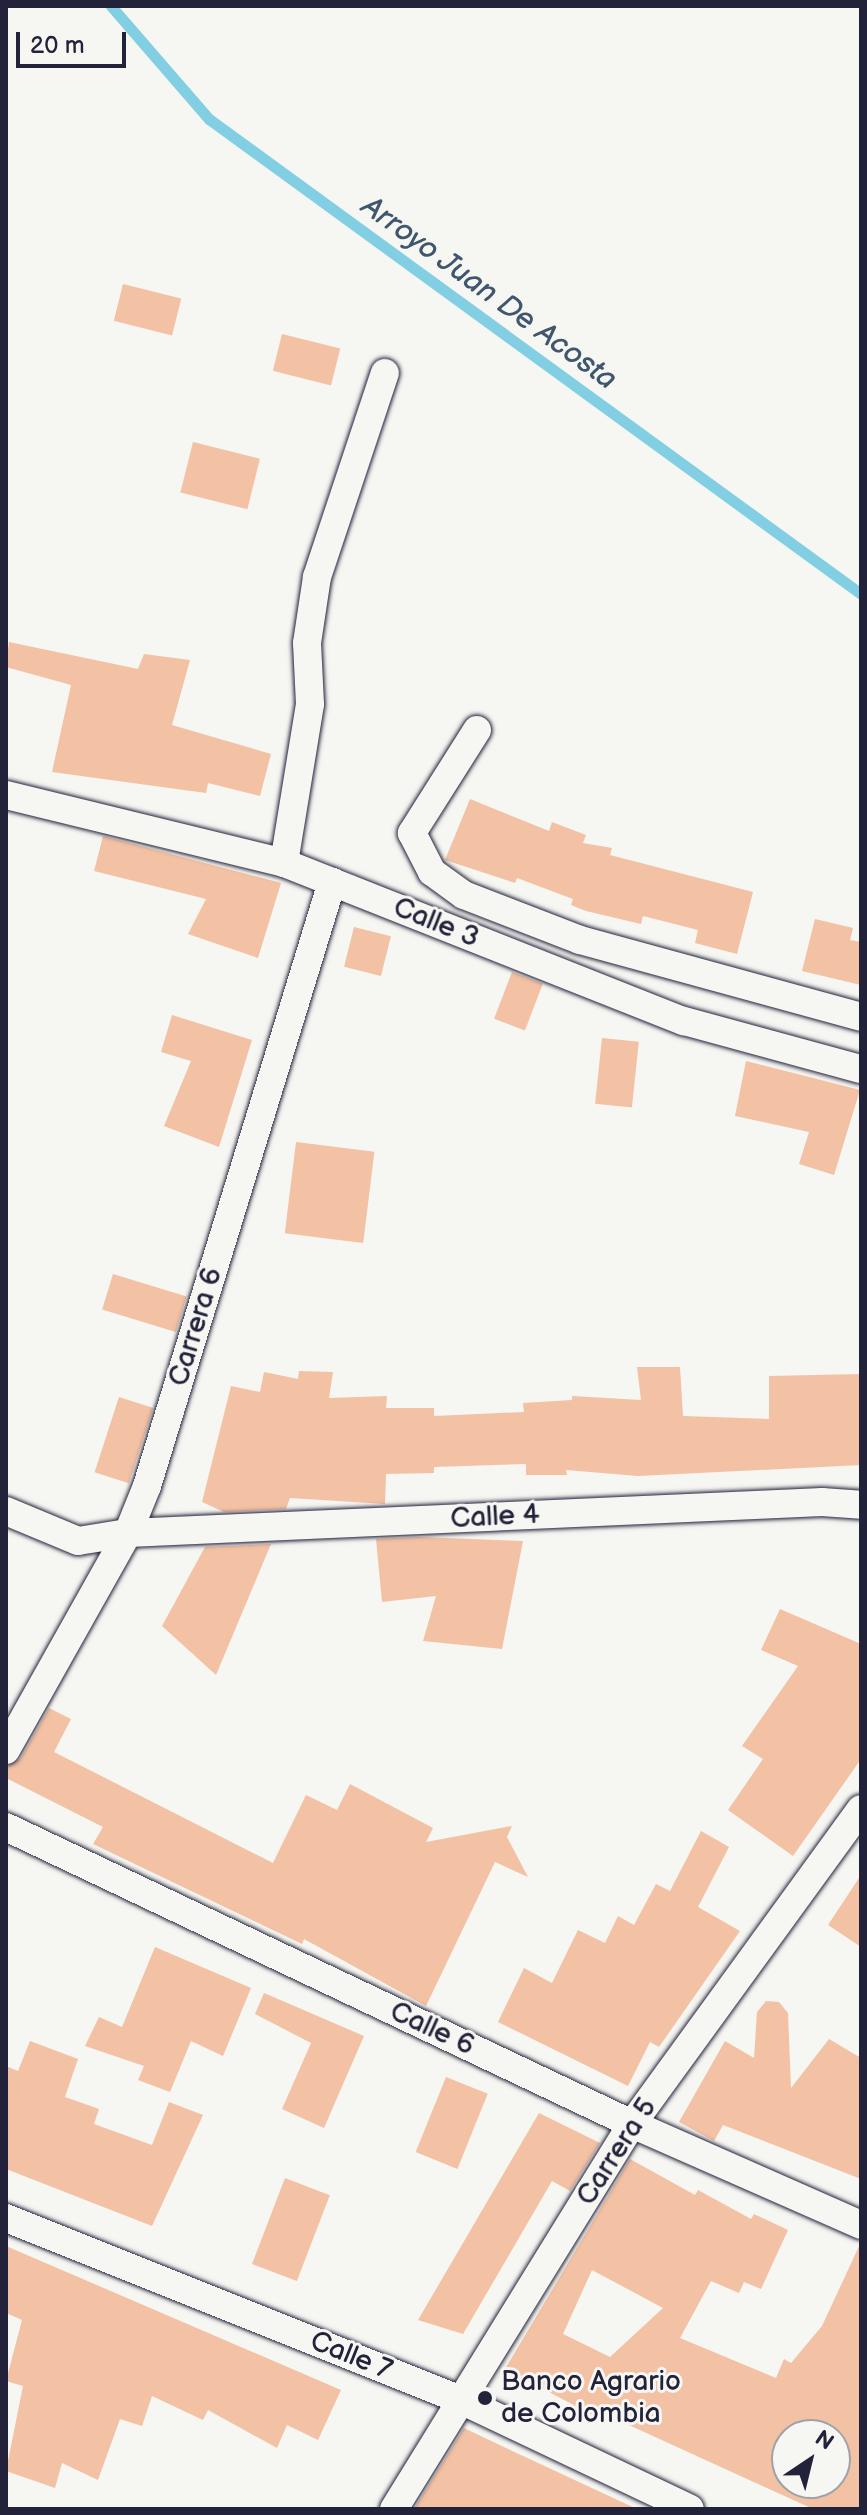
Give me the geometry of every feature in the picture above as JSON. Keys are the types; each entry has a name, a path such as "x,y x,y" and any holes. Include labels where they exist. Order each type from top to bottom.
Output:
{"street":[{"path":"284,863 310,704 307,643 317,577 385,373"},
{"path":"477,730 412,833 432,872 464,895 580,940 861,1017"},
{"name":"Calle 3","path":"6,795 284,863 684,1021 861,1069"},
{"name":"Carrera 6","path":"6,1750 128,1533 332,882"},
{"name":"Calle 4","path":"6,1511 78,1541 128,1533 822,1502 861,1505"},
{"name":"Carrera 5","path":"394,2509 632,2124 861,1809"},
{"name":"Calle 6","path":"6,1827 632,2124 861,2225"},
{"name":"Calle 7","path":"6,2218 463,2401 690,2509"}],"building":[{"path":"123,284 181,299 172,335 114,321"},
{"path":"282,334 340,349 331,385 273,371"},
{"path":"193,442 260,459 247,509 180,492"},
{"path":"9,642 138,669 144,654 190,660 172,725 271,754 260,796 208,783 206,793 52,772 71,685 6,667"},
{"path":"470,799 549,831 552,822 586,835 583,843 612,848 610,855 753,892 737,954 695,943 698,930 643,916 641,924 586,911 571,905 573,899 517,878 515,883 445,860"},
{"path":"103,836 281,883 258,958 188,934 206,899 94,871"},
{"path":"815,919 853,928 850,940 861,942 861,985 802,971"},
{"path":"354,927 391,936 381,976 344,967"},
{"path":"512,972 543,984 525,1031 494,1019"},
{"path":"172,1015 252,1040 219,1147 164,1126 191,1061 161,1052"},
{"path":"602,1038 639,1042 632,1108 595,1104"},
{"path":"746,1061 860,1090 834,1175 799,1164 809,1132 735,1116"},
{"path":"296,1142 374,1152 363,1243 285,1233"},
{"path":"113,1274 187,1297 176,1332 102,1309"},
{"path":"637,1367 680,1367 683,1416 769,1419 769,1376 861,1374 861,1465 638,1476 566,1470 567,1475 526,1475 526,1464 434,1467 434,1473 386,1474 385,1504 290,1498 286,1509 224,1512 202,1502 231,1386 260,1392 264,1372 298,1379 299,1371 333,1372 329,1398 387,1396 386,1408 434,1408 434,1416 524,1412 523,1403 572,1400 572,1396 641,1400"},
{"path":"119,1397 153,1408 129,1483 95,1472"},
{"path":"420,1537 523,1541 502,1649 423,1641 436,1596 382,1602 376,1539"},
{"path":"271,1544 216,1675 162,1626 205,1547"},
{"path":"780,1609 861,1644 861,1759 793,1856 728,1810 763,1759 742,1746 798,1666 761,1650"},
{"path":"49,1708 71,1719 54,1752 273,1863 306,1795 337,1810 350,1784 433,1828 426,1842 512,1826 507,1837 528,1877 495,1862 426,2006 304,1939 302,1944 93,1844 103,1827 6,1778 6,1767 21,1758"},
{"path":"701,1831 729,1847 698,1907 740,1931 659,2047 650,2042 628,2086 498,2022 524,1968 552,1983 578,1930 605,1943 618,1916 634,1925 656,1884 670,1891"},
{"path":"861,1875 861,1947 828,1925"},
{"path":"155,1947 251,1988 223,2056 191,2041 170,2092 138,2080 144,2066 85,2046 99,2017 122,2027"},
{"path":"264,1993 364,2036 324,2128 282,2109 311,2043 255,2014"},
{"path":"766,2001 779,2002 788,2013 791,2088 829,2039 861,2058 861,2179 723,2125 714,2141 679,2122 725,2041 754,2058 757,2012"},
{"path":"30,2041 78,2059 65,2097 99,2109 94,2124 152,2145 169,2102 203,2115 152,2226 6,2169 6,2066 18,2071"},
{"path":"446,2077 488,2094 457,2169 416,2152"},
{"path":"539,2113 600,2143 570,2191 552,2181 463,2334 418,2320"},
{"path":"630,2159 695,2195 698,2190 751,2219 754,2214 788,2230 761,2289 744,2282 739,2293 711,2281 680,2338 776,2378 784,2359 791,2363 822,2326 861,2242 861,2509 813,2509 791,2499 851,2499 851,2419 771,2419 771,2490 607,2415 604,2421 505,2369","holes":["592,2270 663,2308 610,2357 563,2334"]},
{"path":"285,2178 330,2195 297,2281 252,2264"},
{"path":"6,2246 341,2390 318,2440 287,2425 277,2448 208,2410 203,2420 152,2396 142,2426 120,2419 98,2480 62,2463 55,2488 6,2471 23,2386 6,2381 22,2320 6,2313"},
{"path":"464,2428 506,2448 637,2509 414,2509"}],"waterway":[{"name":"Arroyo Juan De Acosta","path":"111,6 209,119 861,594"}],"place":[{"name":"Banco Agrario de Colombia","path":"485,2398"}]}
